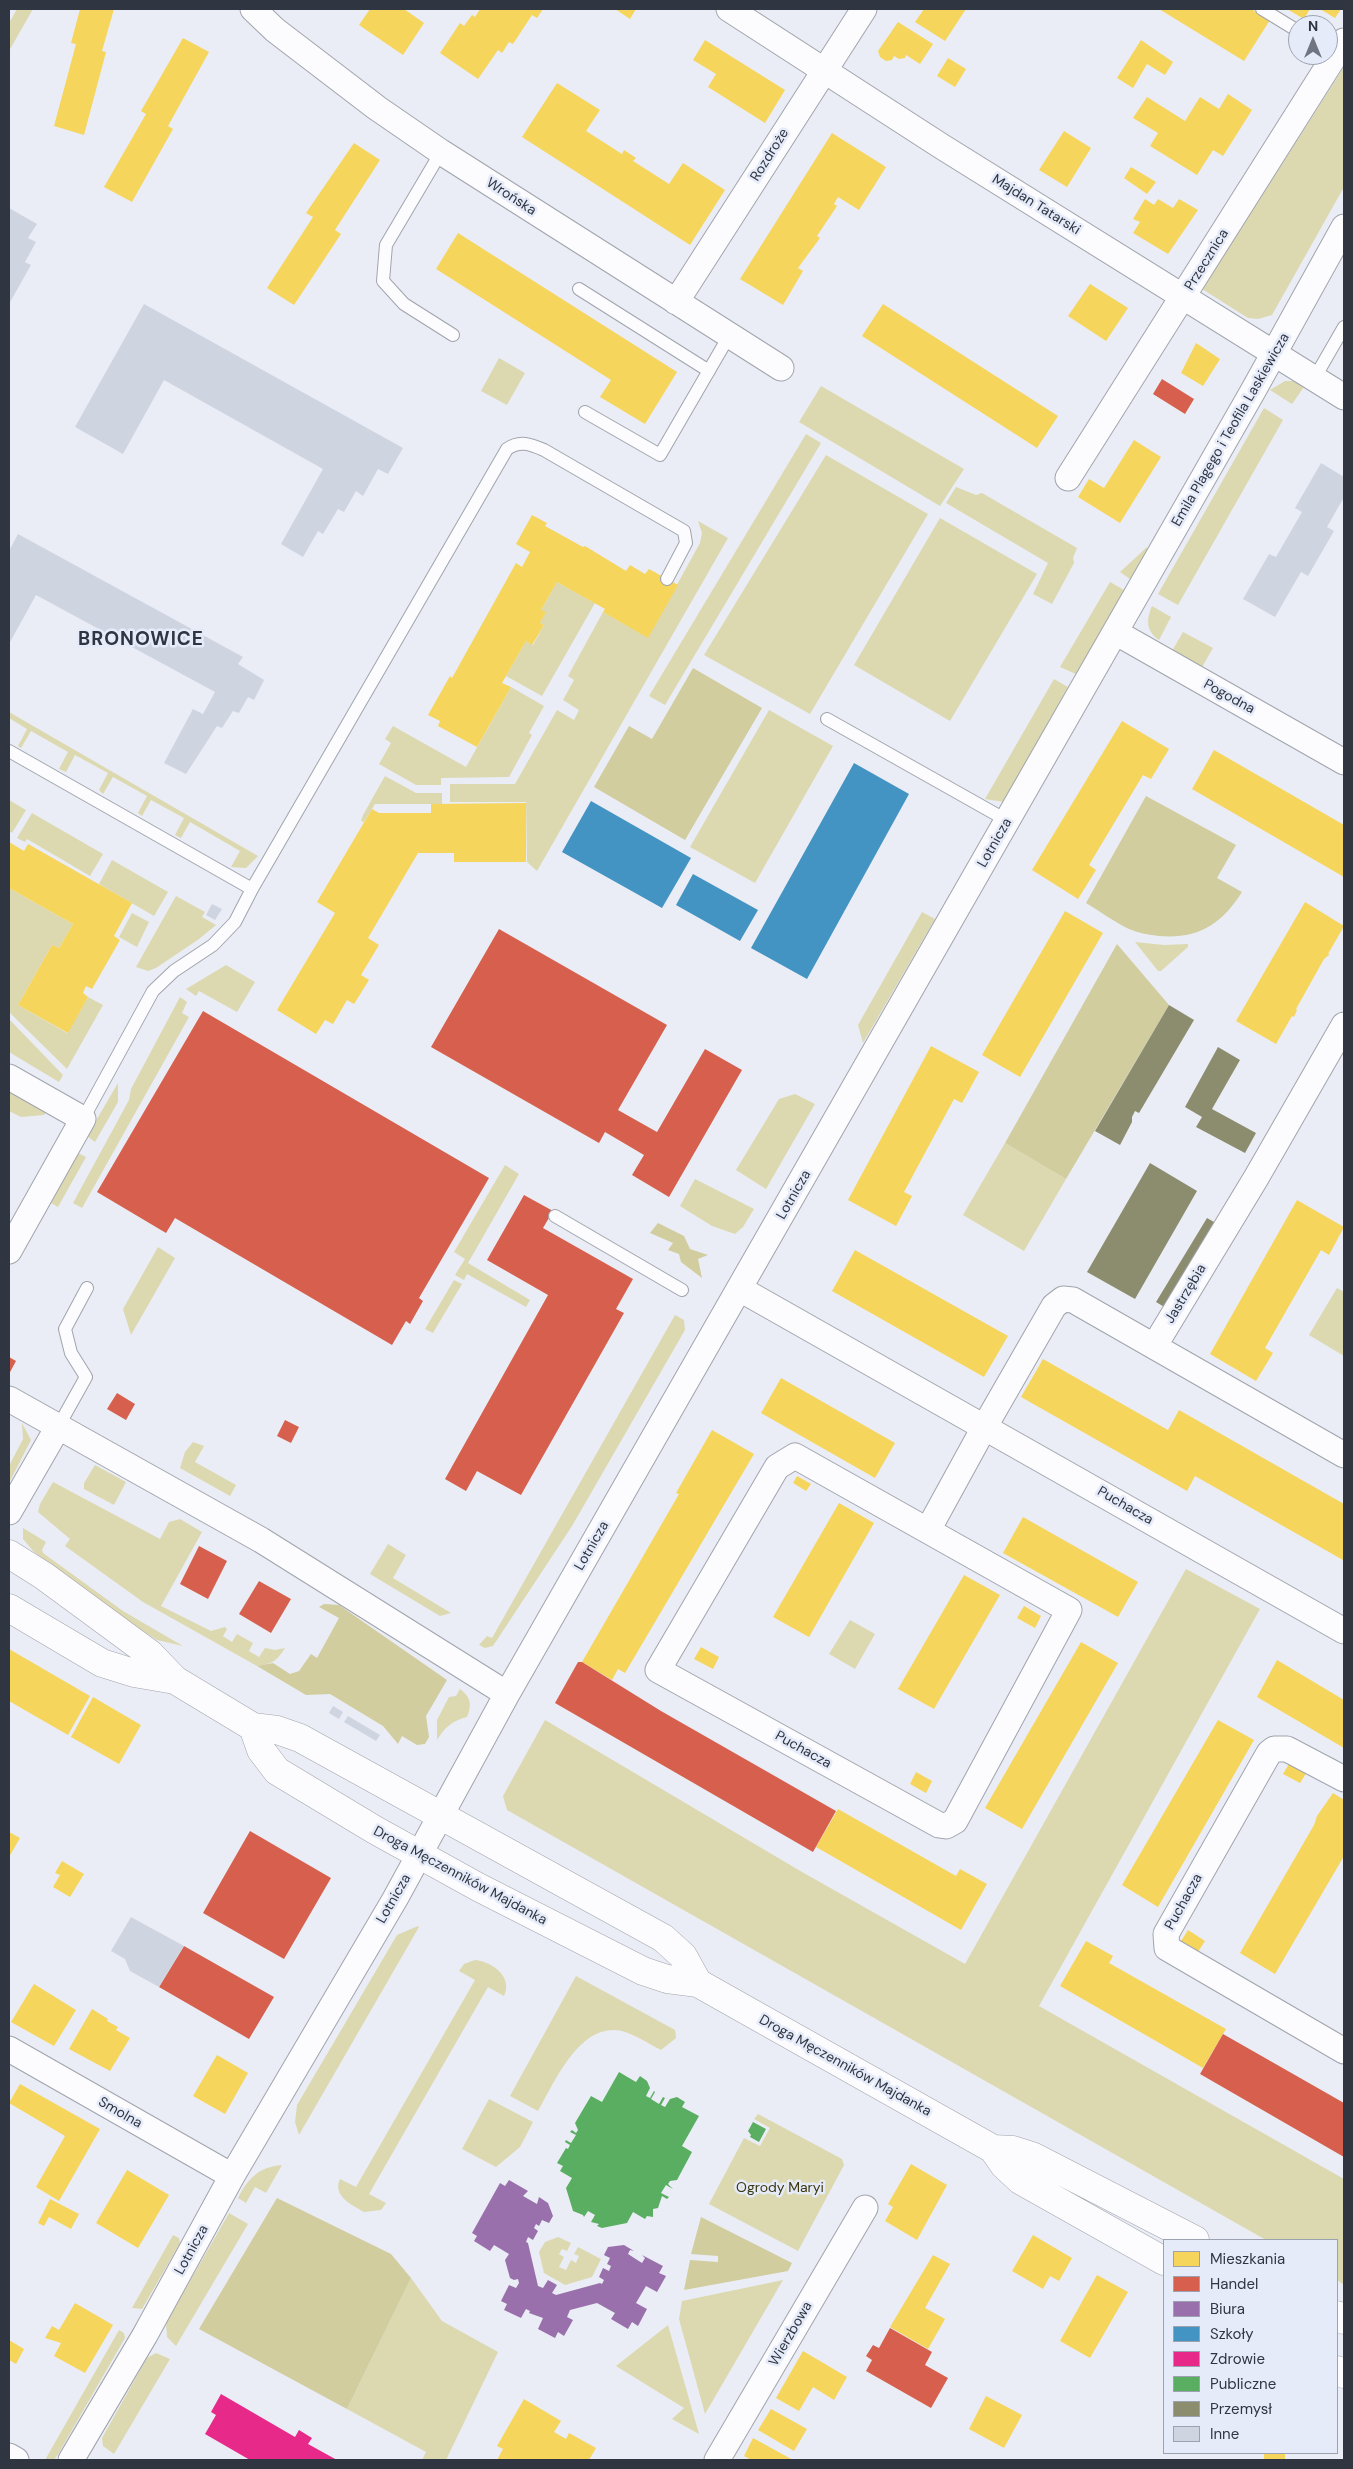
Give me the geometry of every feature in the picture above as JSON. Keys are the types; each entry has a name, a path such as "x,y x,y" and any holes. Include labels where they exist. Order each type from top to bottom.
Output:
{"street":[{"name":"Wrońska","path":"253,9 275,30 370,102 441,152 781,368"},
{"name":"Majdan Tatarski","path":"729,9 823,71 1344,397"},
{"name":"Rozdroże","path":"676,302 864,9"},
{"name":"Przecznica","path":"1068,478 1183,298 1326,65"},
{"name":"Emila Plagego i Teofila Laskiewicza","path":"1115,632 1274,354 1344,227"},
{"name":"Pogodna","path":"1115,632 1344,762"},
{"name":"Lotnicza","path":"71,2460 145,2335 232,2176 419,1855 507,1694 1115,632"},
{"name":"Jastrzębia","path":"1155,1345 1256,1178 1344,1024"},
{"path":"9,1077 83,1119 9,1251"},
{"name":"Puchacza","path":"740,1289 1344,1631"},
{"path":"928,1530 984,1426 1054,1306 1063,1299 1073,1300 1155,1345 1344,1455"},
{"path":"9,1399 261,1540 507,1694"},
{"path":"9,1512 58,1427"},
{"name":"Puchacza","path":"795,1456 928,1530 1069,1610 955,1821 946,1826 939,1825 658,1670 777,1467 795,1456"},
{"path":"9,1554 44,1576 150,1654 175,1680 253,1727 277,1730 300,1738 663,1938 683,1956 698,1983"},
{"path":"9,1608 102,1662 134,1673 175,1680"},
{"name":"Droga Męczenników Majdanka","path":"253,1727 261,1750 278,1771 419,1855 500,1899 643,1971 668,1979 698,1983 993,2149 1013,2150 1032,2156 1193,2239"},
{"name":"Puchacza","path":"1344,1780 1287,1749 1274,1749 1269,1753 1166,1934 1166,1942 1167,1948 1344,2051"},
{"name":"Smolna","path":"9,2049 232,2176"},
{"name":"Droga Męczenników Majdanka","path":"993,2149 1004,2166 1020,2180 1163,2260"},
{"name":"Wierzbowa","path":"717,2460 865,2208"},
{"path":"9,2456 16,2460"}],"lane":[{"path":"1262,9 1288,25"},
{"path":"441,152 386,245 383,281 404,304 453,335"},
{"path":"579,289 709,371"},
{"path":"1314,379 1344,327"},
{"path":"585,412 660,455 729,336"},
{"path":"83,1119 153,991 174,971 213,945 235,922 252,889 507,449 514,444 523,443 544,450 684,531 686,543 667,579"},
{"path":"826,719 1008,821"},
{"path":"9,751 252,889"},
{"path":"555,1216 682,1290"},
{"path":"58,1427 86,1377 70,1353 65,1329 87,1288"}],"green space":[{"path":"17,9 33,9 9,51 9,23"},
{"path":"1344,67 1344,187 1272,315 1258,319 1248,318 1202,289"},
{"path":"499,358 525,373 507,405 481,391"},
{"path":"1285,381 1299,381 1306,384 1292,404 1270,390"},
{"path":"821,386 964,469 940,506 799,422"},
{"path":"1264,408 1283,420 1178,605 1158,594"},
{"path":"806,434 821,443 665,705 649,696"},
{"path":"826,455 928,514 810,714 704,655"},
{"path":"956,487 976,495 982,493 1077,548 1073,558 1074,563 1052,604 1033,594 1048,563 946,503"},
{"path":"940,518 1037,574 950,721 854,665"},
{"path":"698,521 728,538 537,871 527,862 526,802 450,802 450,784 515,784 557,710 574,720 579,710 563,700 574,680 568,676 603,612 648,637 700,543 702,533"},
{"path":"1147,547 1147,554 1130,579 1120,572"},
{"path":"557,582 595,603 542,696 506,676 526,641 533,645 544,625 540,623 545,613 541,610"},
{"path":"1110,582 1124,590 1078,675 1060,667"},
{"path":"1152,606 1171,617 1159,640 1149,629 1148,625"},
{"path":"1183,632 1213,648 1202,667 1172,651"},
{"path":"1054,679 1068,687 1004,802 985,799"},
{"path":"511,687 544,706 529,733 532,735 509,777 441,778 441,785 416,785 379,764 391,743 385,739 393,726 466,767"},
{"path":"769,710 833,746 755,883 690,847"},
{"path":"9,712 258,856 246,868 231,867 240,851 190,822 181,838 175,835 184,818 151,800 142,816 138,813 147,796 113,777 103,794 99,790 108,773 75,755 66,772 59,769 68,752 31,731 21,748 18,746 27,729 9,718"},
{"path":"385,776 416,793 442,793 442,804 375,804 364,822 361,821"},
{"path":"9,800 26,810 12,833 9,831"},
{"path":"32,813 103,854 90,876 27,839 25,842 17,838"},
{"path":"112,860 168,892 154,916 99,884"},
{"path":"9,888 73,924 59,948 52,945 18,1005 67,1033 88,997 103,1005 67,1069 9,1012"},
{"path":"176,896 205,912 202,917 216,925 156,968 148,971 136,967"},
{"path":"922,912 935,919 863,1043 858,1025"},
{"path":"132,913 149,922 137,947 119,937"},
{"path":"1135,942 1164,945 1188,944 1188,947 1161,971 1158,971"},
{"path":"226,965 255,982 237,1012 199,991 196,996 186,989"},
{"path":"180,997 187,1002 182,1013 189,1017 82,1208 73,1203 129,1100 131,1089"},
{"path":"9,1019 63,1075 59,1082 9,1052"},
{"path":"118,1083 118,1102 95,1142 87,1136"},
{"path":"9,1089 47,1111 44,1115 21,1117 9,1111"},
{"path":"795,1094 815,1104 766,1189 736,1170 779,1099"},
{"path":"1005,1143 1066,1179 1024,1251 963,1215"},
{"path":"78,1153 86,1157 58,1207 51,1203"},
{"path":"505,1165 519,1174 468,1263 530,1300 526,1307 467,1274 464,1280 455,1275 465,1259 454,1252"},
{"path":"695,1179 754,1209 743,1227 735,1234 712,1226 680,1206"},
{"path":"158,1247 175,1258 131,1335 123,1309"},
{"path":"454,1280 462,1284 433,1333 425,1329"},
{"path":"1337,1288 1344,1292 1344,1356 1309,1335"},
{"path":"675,1315 684,1320 685,1330 572,1526 493,1646 485,1648 479,1645 487,1636 492,1638"},
{"path":"22,1423 31,1440 9,1483 9,1466 23,1439"},
{"path":"193,1442 204,1446 195,1462 236,1485 230,1496 180,1468 185,1452"},
{"path":"95,1465 126,1482 114,1505 84,1489 84,1483"},
{"path":"53,1482 160,1539 169,1522 180,1519 202,1532 161,1606 211,1631 225,1627 227,1629 223,1636 232,1642 237,1634 253,1643 249,1651 259,1657 265,1648 275,1650 285,1648 277,1659 257,1666 143,1602 65,1546 70,1539 38,1512 40,1504"},
{"path":"23,1528 46,1542 42,1550 43,1553 123,1611 183,1646 157,1640 125,1620 34,1552 23,1539"},
{"path":"388,1544 406,1555 393,1578 451,1613 440,1616 370,1574"},
{"path":"1186,1569 1260,1609 1039,2006 1344,2179 1344,2285 1338,2281 1338,2239 1264,2239 507,1810 503,1796 545,1720 802,1872 965,1964"},
{"path":"850,1620 875,1634 855,1669 829,1654"},
{"path":"460,1689 470,1702 467,1717 449,1725 437,1740 437,1720 449,1697 456,1696"},
{"path":"418,1926 299,2135 295,2122 297,2105 397,1935"},
{"path":"475,1960 482,1961 500,1972 506,1983 504,1996 488,1987 369,2194 386,2203 381,2210 364,2212 349,2203 341,2195 338,2185 340,2179 356,2187 475,1980 459,1971 464,1964"},
{"path":"576,1976 675,2030 676,2038 661,2050 632,2035 615,2030 601,2032 589,2038 568,2060 538,2111 510,2096"},
{"path":"489,2099 533,2122 520,2147 496,2167 462,2149"},
{"name":"Ogrody Maryi","path":"758,2114 842,2159 844,2165 798,2251 709,2204 744,2138 760,2146 770,2128 754,2119"},
{"path":"282,2165 266,2193 255,2187 246,2203 238,2198 250,2180 260,2171"},
{"path":"229,2213 248,2224 176,2346 167,2337 166,2323"},
{"path":"173,2235 179,2238 180,2243 142,2309 132,2308"},
{"path":"558,2237 571,2243 567,2251 562,2249 559,2254 564,2257 559,2267 566,2270 571,2260 576,2263 579,2256 574,2254 578,2247 601,2259 592,2277 565,2285 544,2273 539,2252 545,2242"},
{"path":"411,2278 442,2321 498,2352 446,2460 422,2460 426,2452 347,2409"},
{"path":"783,2280 705,2414 679,2319 682,2301"},
{"path":"668,2325 699,2434 672,2419 684,2408 616,2366"},
{"path":"119,2330 124,2333 125,2338 57,2456 54,2460 45,2460"},
{"path":"156,2353 170,2359 114,2454 103,2446 102,2438 147,2358"}],"shaded area":[{"path":"693,668 762,708 685,840 594,787 629,726 652,739"},
{"path":"1146,796 1236,845 1217,878 1242,892 1226,913 1207,928 1185,935 1173,936 1140,933 1123,926 1086,903"},
{"path":"1117,944 1169,1005 1066,1179 1005,1143"},
{"path":"658,1223 684,1236 690,1249 708,1255 698,1259 702,1278 681,1262 679,1254 668,1250 673,1243 650,1233"},
{"path":"324,1604 339,1605 447,1680 426,1716 429,1737 425,1744 417,1745 402,1736 398,1744 383,1726 330,1694 306,1695 257,1666 273,1663 290,1674 299,1671 311,1654 317,1658 339,1618 319,1607"},
{"path":"277,2198 391,2254 411,2278 347,2409 199,2329"},
{"path":"701,2217 792,2263 788,2271 684,2290 690,2260 718,2262 718,2256 691,2254"}],"building: Mieszkania":[{"path":"80,9 114,9 102,51 106,52 84,135 54,126 76,44 71,43"},
{"path":"370,9 404,9 424,23 403,55 359,25"},
{"path":"480,9 543,9 537,18 532,15 513,44 509,42 502,53 498,50 478,79 440,53 460,23 464,26 472,15 475,17"},
{"path":"615,9 636,9 630,19"},
{"path":"924,9 966,9 945,41 915,22"},
{"path":"1159,9 1251,9 1270,20 1244,61"},
{"path":"1287,9 1310,9 1306,15 1297,15"},
{"path":"1320,9 1341,9 1337,15 1330,15"},
{"path":"898,22 933,44 920,64 906,55 905,58 899,59 894,56 892,60 886,61 880,57 878,51"},
{"path":"183,38 209,52 168,126 173,129 132,202 104,187 146,114 141,111"},
{"path":"705,40 785,90 765,123 708,87 716,74 693,60"},
{"path":"1141,40 1173,62 1165,75 1147,64 1133,88 1117,78"},
{"path":"948,58 966,69 955,87 937,76"},
{"path":"557,83 600,110 586,131 622,154 624,150 636,158 633,161 669,184 683,163 725,190 690,245 522,137"},
{"path":"1228,94 1252,110 1223,156 1213,150 1197,175 1150,146 1158,133 1133,118 1147,97 1185,121 1200,97 1219,109"},
{"path":"1064,131 1091,148 1067,187 1039,170"},
{"path":"832,133 886,167 859,210 838,197 834,204 837,206 817,236 820,238 798,268 803,271 783,305 740,279"},
{"path":"354,143 380,160 335,230 341,234 294,305 267,288 313,217 306,213"},
{"path":"1131,167 1156,182 1147,194 1124,178"},
{"path":"1145,199 1154,205 1158,199 1173,208 1179,199 1198,210 1168,254 1133,233 1140,222 1133,219"},
{"path":"458,233 677,372 645,424 600,397 611,380 436,269"},
{"path":"1090,284 1128,308 1106,341 1068,316"},
{"path":"883,304 1058,416 1037,448 862,336"},
{"path":"1196,343 1220,359 1203,386 1181,373"},
{"path":"1134,440 1161,457 1120,523 1078,497 1089,479 1104,488"},
{"path":"532,515 547,523 545,526 583,547 585,546 626,571 630,565 645,574 649,569 678,585 648,638 603,612 605,609 557,582 541,610 546,612 540,623 544,625 532,645 526,641 502,683 511,687 477,747 438,726 440,721 428,715 450,676 452,678 516,563 522,567 530,552 516,544"},
{"path":"1122,721 1169,749 1151,779 1143,775 1089,865 1096,870 1078,899 1032,870"},
{"path":"1214,750 1344,825 1344,877 1192,789"},
{"path":"526,803 526,862 454,862 454,853 418,853 368,938 379,945 361,975 369,980 354,1004 347,1000 333,1024 325,1020 316,1034 277,1010 335,913 317,902 372,809 379,813 431,813 431,804"},
{"path":"9,842 24,851 28,844 132,903 114,936 120,940 92,989 86,986 83,993 88,997 68,1033 18,1005 52,945 59,948 73,924 9,888"},
{"path":"1305,902 1344,926 1328,954 1330,954 1324,959 1296,1009 1294,1017 1292,1016 1276,1044 1236,1021"},
{"path":"1065,911 1103,933 1020,1077 982,1055"},
{"path":"931,1046 979,1072 962,1103 954,1099 904,1192 912,1196 896,1226 848,1200"},
{"path":"1297,1200 1344,1227 1329,1255 1321,1250 1265,1348 1273,1353 1256,1381 1210,1354"},
{"path":"855,1250 1008,1336 984,1377 832,1291"},
{"path":"1043,1359 1168,1430 1179,1410 1344,1504 1343,1560 1195,1476 1187,1491 1021,1397"},
{"path":"781,1378 895,1443 875,1478 761,1413"},
{"path":"712,1430 754,1454 625,1673 618,1669 612,1680 582,1662 679,1494 676,1493"},
{"path":"797,1476 811,1484 806,1491 793,1483"},
{"path":"839,1503 874,1523 809,1637 773,1617"},
{"path":"1023,1517 1138,1582 1118,1617 1003,1553"},
{"path":"964,1575 1000,1595 934,1709 898,1689"},
{"path":"1024,1606 1041,1616 1035,1628 1017,1618"},
{"path":"1081,1642 1118,1663 1022,1829 985,1808"},
{"path":"701,1647 719,1657 713,1669 694,1659"},
{"path":"9,1649 90,1696 68,1735 9,1701"},
{"path":"1277,1660 1344,1700 1344,1748 1257,1697"},
{"path":"93,1697 141,1725 119,1764 71,1737"},
{"path":"1218,1720 1254,1740 1158,1907 1122,1885"},
{"path":"1290,1762 1307,1772 1300,1783 1283,1774"},
{"path":"916,1772 932,1781 926,1793 910,1784"},
{"path":"1333,1793 1344,1800 1344,1856 1275,1974 1240,1953 1314,1825 1317,1816"},
{"path":"838,1809 956,1876 960,1869 987,1884 961,1930 816,1847"},
{"path":"9,1832 20,1838 9,1857"},
{"path":"62,1861 84,1874 70,1897 53,1887 60,1875 55,1873"},
{"path":"1188,1930 1205,1941 1198,1952 1181,1941"},
{"path":"1086,1941 1113,1956 1109,1963 1226,2029 1203,2068 1060,1986"},
{"path":"34,1984 76,2010 54,2046 11,2022"},
{"path":"92,2009 118,2027 116,2030 130,2038 110,2071 69,2049"},
{"path":"217,2055 248,2073 225,2114 193,2096"},
{"path":"20,2084 100,2129 59,2201 36,2187 65,2136 9,2103"},
{"path":"911,2164 947,2185 917,2240 885,2221 893,2207 888,2204"},
{"path":"127,2170 169,2195 138,2248 96,2223"},
{"path":"50,2199 79,2214 71,2229 49,2217 44,2226 38,2223"},
{"path":"1033,2235 1072,2258 1059,2281 1050,2276 1043,2289 1012,2271"},
{"path":"933,2255 950,2264 925,2308 945,2319 928,2349 890,2327"},
{"path":"1097,2275 1128,2292 1090,2358 1060,2341"},
{"path":"75,2303 113,2325 85,2373 54,2356 61,2343 45,2338 52,2326 59,2330"},
{"path":"9,2340 24,2349 16,2364 9,2360"},
{"path":"803,2351 847,2377 834,2400 813,2387 799,2411 776,2398"},
{"path":"986,2396 1022,2415 1004,2448 969,2429"},
{"path":"524,2399 561,2421 554,2432 566,2439 569,2433 596,2448 589,2460 497,2460 503,2449 497,2446"},
{"path":"771,2409 807,2429 794,2451 758,2430"},
{"path":"753,2438 793,2460 751,2460 744,2456"},
{"path":"1264,2454 1285,2454 1285,2460 1264,2460"}],"building: Handel":[{"path":"1162,379 1194,399 1185,414 1153,394"},
{"path":"499,929 667,1025 618,1110 657,1132 705,1049 742,1070 669,1197 632,1175 644,1155 605,1132 599,1143 431,1047"},
{"path":"203,1011 489,1178 419,1298 423,1301 410,1324 406,1321 392,1345 175,1218 166,1233 97,1192"},
{"path":"524,1195 553,1211 543,1228 633,1279 616,1309 624,1313 521,1495 477,1471 466,1491 445,1479 548,1295 487,1260"},
{"path":"9,1357 16,1361 9,1374"},
{"path":"117,1393 135,1404 126,1420 107,1409"},
{"path":"285,1420 299,1427 291,1443 277,1436"},
{"path":"199,1546 227,1561 208,1599 180,1584"},
{"path":"259,1581 291,1599 271,1633 239,1614"},
{"path":"578,1662 582,1662 661,1711 836,1811 813,1852 555,1703"},
{"path":"250,1831 331,1878 284,1959 203,1913"},
{"path":"184,1946 274,1997 249,2039 159,1987"},
{"path":"1223,2034 1344,2103 1344,2157 1200,2074"},
{"path":"890,2328 932,2352 925,2365 948,2378 931,2408 866,2371 872,2360 866,2356 873,2345 879,2348"}],"building: Biura":[{"path":"509,2180 528,2191 523,2196 537,2204 539,2197 548,2203 553,2216 549,2223 542,2220 539,2226 536,2224 534,2228 538,2231 533,2240 528,2237 526,2242 528,2243 538,2286 543,2288 548,2280 557,2285 552,2293 556,2295 602,2284 604,2280 599,2277 603,2268 609,2271 611,2266 607,2264 610,2258 604,2255 608,2247 624,2245 634,2251 630,2250 628,2254 642,2263 645,2258 642,2255 663,2266 659,2273 666,2276 657,2292 646,2286 636,2303 647,2309 638,2326 632,2322 628,2329 611,2319 615,2313 597,2303 570,2310 567,2317 573,2320 564,2336 558,2332 555,2338 538,2329 543,2318 529,2313 530,2311 526,2309 521,2318 504,2310 507,2304 501,2301 509,2285 516,2288 519,2283 518,2279 510,2278 505,2260 509,2254 494,2245 490,2251 474,2241 477,2236 472,2233 500,2183 505,2186"}],"building: Szkoły":[{"path":"854,763 909,794 807,979 751,948"},
{"path":"591,801 691,858 662,908 562,852"},
{"path":"693,874 758,910 740,941 676,905"}],"building: Zdrowie":[{"path":"221,2394 295,2437 299,2430 312,2438 308,2444 337,2460 250,2460 205,2434 216,2415 211,2412"}],"building: Publiczne":[{"path":"619,2072 636,2082 640,2076 647,2081 650,2088 646,2096 650,2098 654,2091 651,2099 659,2104 663,2097 665,2098 661,2105 665,2107 670,2099 677,2097 685,2102 682,2107 699,2116 682,2146 692,2152 677,2180 670,2181 668,2184 673,2189 666,2185 661,2193 669,2197 667,2199 662,2196 658,2208 653,2209 653,2217 647,2216 645,2219 633,2212 627,2223 602,2228 597,2226 599,2224 591,2222 595,2215 588,2211 584,2217 573,2211 566,2188 572,2178 560,2171 563,2166 557,2163 570,2145 565,2142 566,2140 571,2143 576,2135 570,2132 572,2130 576,2133 578,2130 575,2123 591,2096 602,2102"},
{"path":"753,2122 766,2129 759,2142 750,2137 751,2135 748,2131"}],"building: Przemysł":[{"path":"1169,1005 1194,1020 1139,1113 1135,1111 1132,1122 1120,1145 1095,1131"},
{"path":"1218,1047 1240,1060 1212,1109 1256,1133 1245,1153 1196,1127 1202,1117 1185,1107"},
{"path":"1150,1163 1197,1191 1135,1299 1087,1272"},
{"path":"1207,1218 1221,1226 1171,1311 1156,1302"}],"building: Inne":[{"path":"9,208 37,224 28,238 36,242 25,262 31,265 9,304"},
{"path":"144,304 403,448 388,474 378,469 363,496 356,491 344,512 338,509 323,534 318,531 303,557 281,544 323,469 164,380 123,454 75,427"},
{"path":"1321,463 1344,477 1344,497 1327,527 1334,531 1308,576 1301,572 1275,617 1243,599 1269,554 1276,557 1302,512 1295,508"},
{"path":"18,534 243,657 238,664 264,680 254,700 248,697 239,713 233,711 222,728 217,726 186,774 164,763 193,709 203,714 215,692 36,595 9,644 9,551"},
{"path":"212,904 222,909 215,920 206,915"},
{"path":"333,1706 343,1712 339,1719 329,1713"},
{"path":"348,1716 380,1735 376,1741 344,1722"},
{"path":"131,1917 184,1946 159,1987 130,1971 125,1959 111,1951"}],"district":[{"name":"BRONOWICE","path":"141,640"}]}
